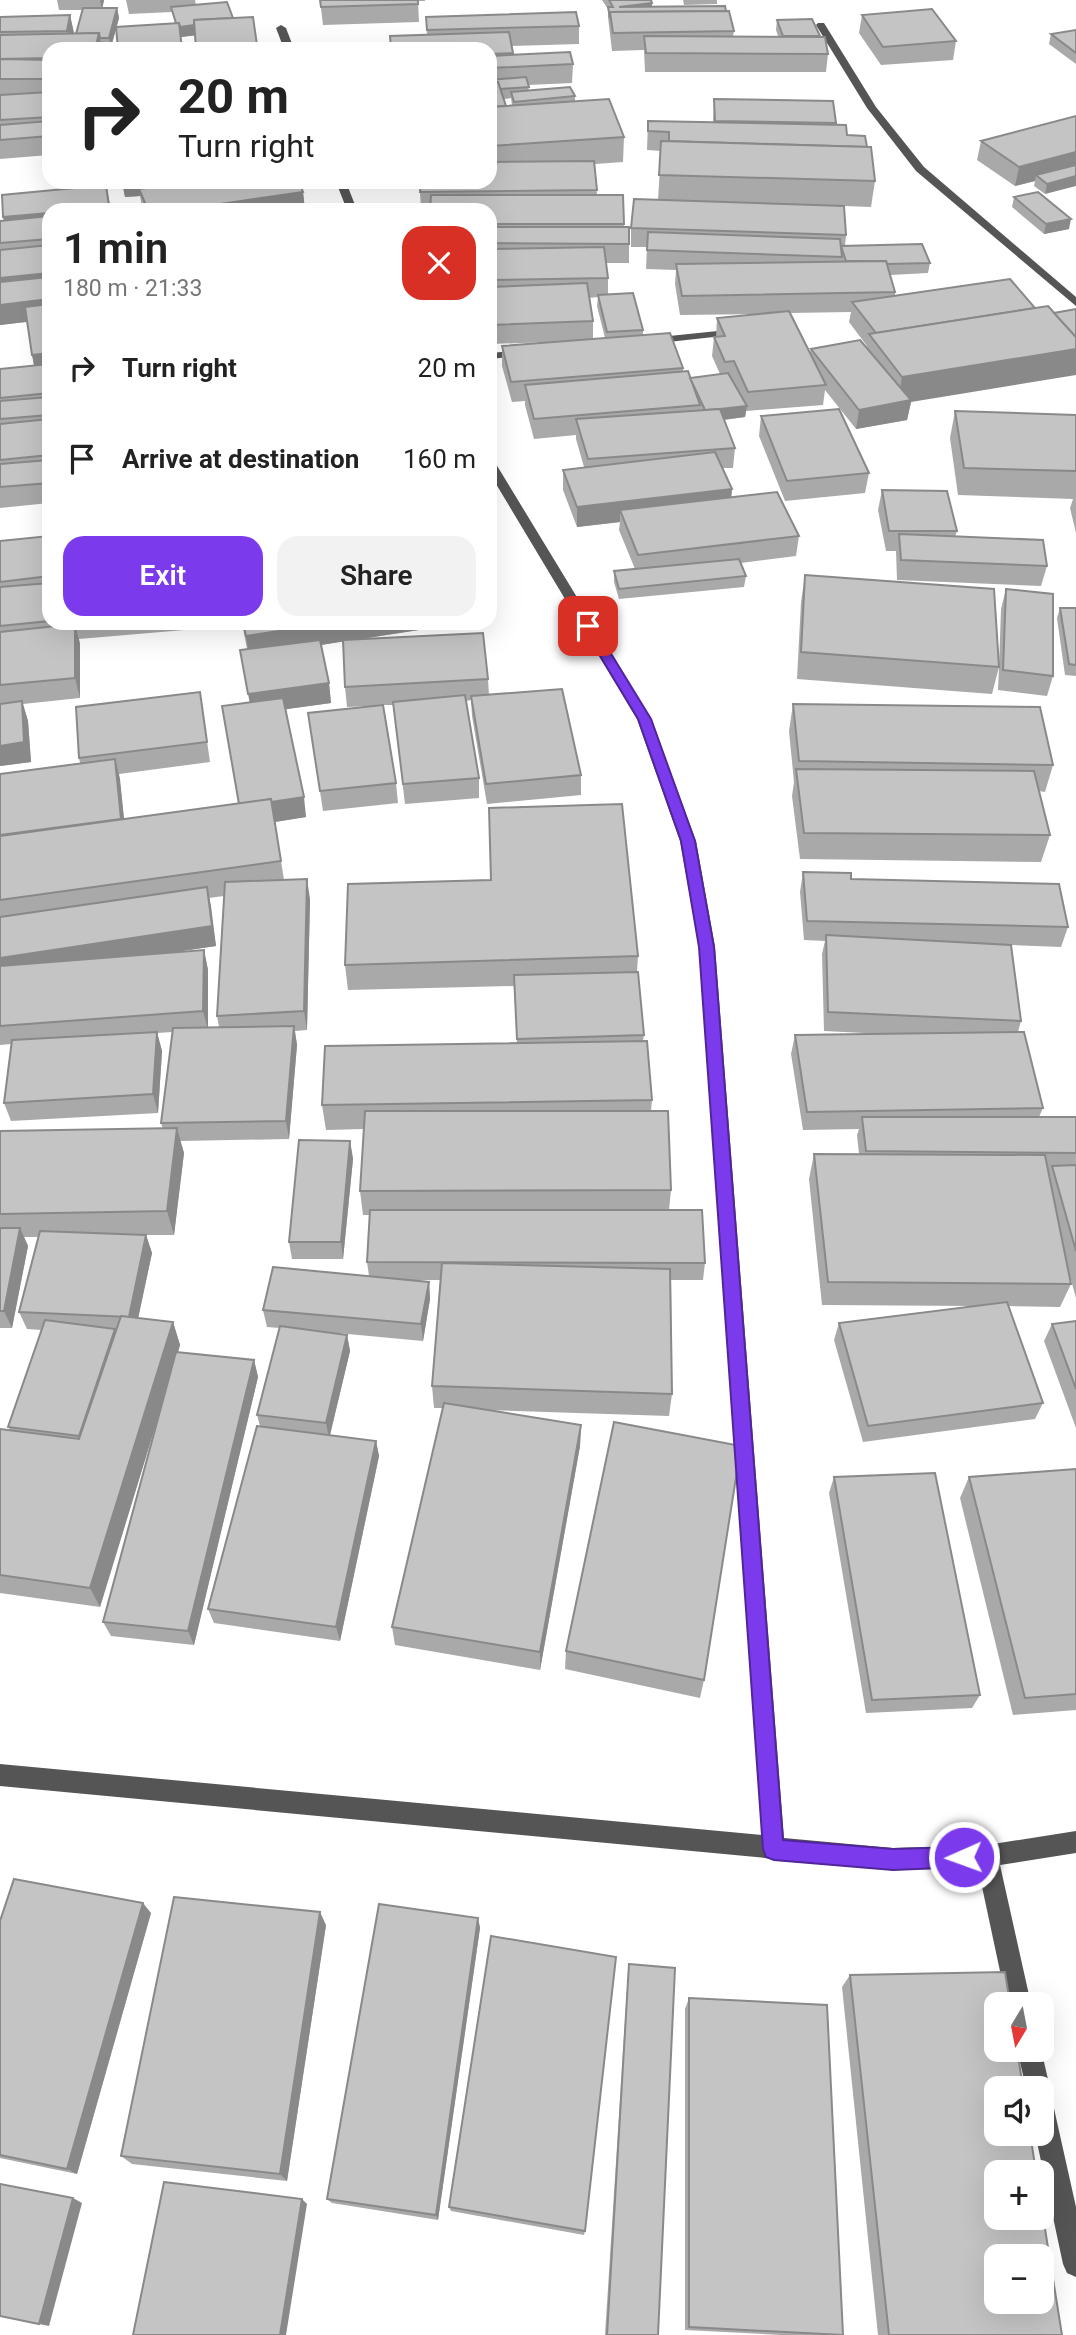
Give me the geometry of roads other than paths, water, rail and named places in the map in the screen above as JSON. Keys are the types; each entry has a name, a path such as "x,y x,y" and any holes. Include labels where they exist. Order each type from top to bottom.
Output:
{"street":[{"path":"821,25 872,108 920,169 1076,303"},
{"path":"281,28 286,42"},
{"path":"636,342 756,330"},
{"path":"497,355 543,351"},
{"path":"497,476 644,719 688,841 707,947 774,1849"},
{"path":"0,1775 893,1859 987,1856 1076,1842"},
{"path":"987,1856 1016,1992"},
{"path":"1050,2146 1076,2264"}]}
